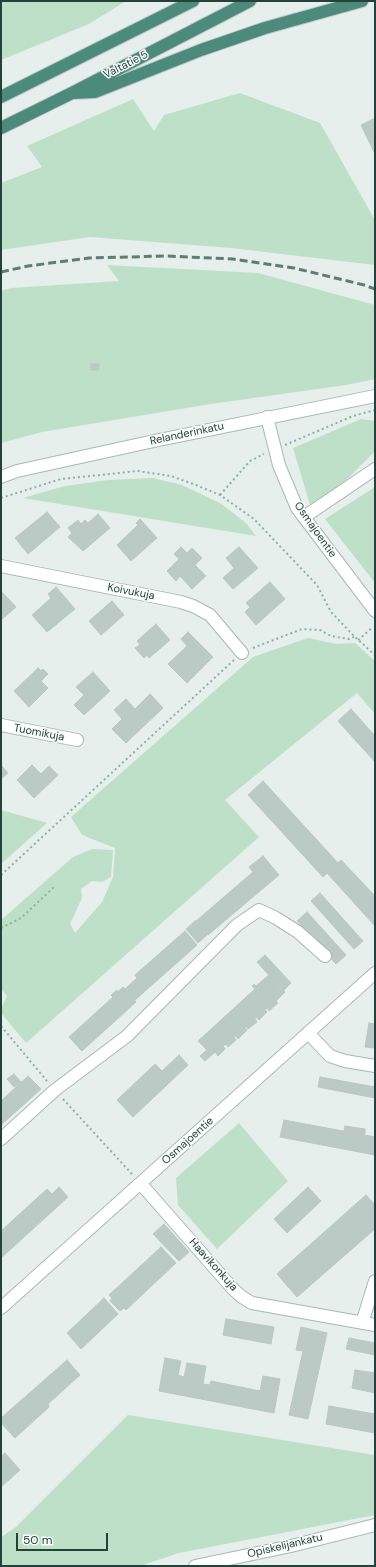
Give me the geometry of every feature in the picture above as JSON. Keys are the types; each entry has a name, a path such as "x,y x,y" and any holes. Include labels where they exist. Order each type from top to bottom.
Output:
{"highway":[{"path":"1,97 193,1"},
{"name":"Valtatie 5","path":"1,128 250,1"},
{"path":"72,93 94,92 194,53 265,28 362,1"}],"street":[{"name":"Relanderinkatu","path":"1,477 17,471 267,417 375,396"},
{"name":"Osmajoentie","path":"267,417 279,465 297,508 375,611"},
{"path":"304,517 375,469"},
{"name":"Koivukuja","path":"1,566 181,602 193,606 210,615 242,653"},
{"name":"Tuomikuja","path":"1,725 77,740"},
{"path":"1,1139 55,1090 127,1036 237,925 259,910 276,918 298,932 325,956"},
{"name":"Osmajoentie","path":"1,1308 375,973"},
{"path":"308,1033 330,1056 345,1061 375,1066"},
{"path":"55,1090 58,1077"},
{"name":"Haavikonkuja","path":"141,1184 233,1289 242,1297 252,1303 375,1325"},
{"path":"362,1323 375,1281"},
{"name":"Opiskelijankatu","path":"195,1566 291,1546 375,1525"}],"path":[{"path":"288,444 353,416 375,410"},
{"path":"220,495 247,464 261,455"},
{"path":"1,498 61,479 138,471 171,476 220,495 254,519 317,585 330,612 375,655"},
{"path":"358,640 374,627"},
{"path":"1,875 242,653 302,629 320,630 332,636 349,639 355,637"},
{"path":"1,928 21,918 54,887"},
{"path":"1,1026 55,1090 141,1184"}],"green space":[{"path":"1,1 126,1 89,24 1,60"},
{"path":"240,93 320,123 375,220 375,265 231,248 90,237 1,250 1,183 42,167 27,146 133,99 154,131 164,115"},
{"path":"107,265 258,273 375,305 375,379 346,385 211,404 42,432 1,443 1,291 11,288 119,281"},
{"path":"361,419 375,421 375,451 324,503 310,505 293,448"},
{"path":"153,478 182,485 220,503 246,523 256,536 23,498 65,486 108,480"},
{"path":"375,487 375,583 325,519"},
{"path":"308,638 337,644 355,643 375,661 375,714 357,693 225,800 259,837 26,1043 1,1013 1,1008 7,996 1,989 1,920 73,857 92,849 113,850 111,877 102,882 92,881 81,889 82,898 70,924 75,933 102,902 113,877 115,848 82,835 71,817 253,657"},
{"path":"1,810 47,823 1,864"},
{"path":"239,1123 288,1181 217,1249 178,1205 176,1178"},
{"path":"128,1415 375,1455 375,1515 179,1553 140,1566 1,1566 1,1537 16,1527"}],"building":[{"path":"373,119 375,124 375,154 361,125"},
{"path":"91,364 99,364 99,370 91,370"},
{"path":"47,512 60,527 28,554 15,538"},
{"path":"98,514 110,528 83,551 68,537 72,533 68,528 78,520 81,524 85,520 88,523"},
{"path":"140,519 157,538 131,561 117,545 138,525 136,523"},
{"path":"181,547 187,553 192,548 202,558 195,565 206,576 192,589 180,576 176,581 167,571 179,559 174,554"},
{"path":"239,547 258,568 233,589 223,578 234,568 226,558"},
{"path":"270,582 285,599 256,625 245,612 250,607 246,603"},
{"path":"56,587 75,609 47,632 32,615 51,598 48,594"},
{"path":"1,591 16,607 1,620"},
{"path":"112,601 124,615 101,635 89,621"},
{"path":"156,624 170,640 149,658 147,655 144,658 135,648 140,645 137,641"},
{"path":"188,632 213,657 187,683 168,664 187,646 181,639"},
{"path":"38,668 41,671 43,669 48,674 41,681 48,688 29,707 14,691"},
{"path":"93,672 110,691 84,715 74,705 84,695 76,687"},
{"path":"150,694 163,708 126,743 112,729 122,719 114,710 126,699 135,709"},
{"path":"351,709 375,736 375,762 338,721"},
{"path":"1,765 8,773 1,779"},
{"path":"32,765 41,774 49,766 58,775 34,798 17,780"},
{"path":"263,781 338,863 341,860 375,896 375,926 327,873 323,877 248,795"},
{"path":"263,856 279,875 208,935 196,921 253,872 249,867"},
{"path":"320,893 363,941 354,949 311,901"},
{"path":"307,912 346,955 336,964 297,921"},
{"path":"195,921 207,935 198,943 186,929"},
{"path":"185,931 197,945 135,1000 125,989 137,978 135,975"},
{"path":"265,955 291,983 283,991 257,962"},
{"path":"269,975 285,992 276,1001 278,1003 269,1011 267,1008 265,1010 267,1012 259,1020 256,1017 255,1019 257,1022 248,1029 246,1026 245,1028 247,1030 238,1039 236,1036 234,1037 236,1040 228,1047 226,1044 223,1046 225,1049 218,1056 215,1052 205,1061 200,1056 207,1050 198,1041 255,989 252,986 254,984 256,986"},
{"path":"123,987 136,1002 82,1051 69,1037 113,997 111,995 117,990 118,992"},
{"path":"369,1023 375,1024 375,1048 365,1047"},
{"path":"179,1055 188,1065 133,1117 117,1100 155,1064 162,1071"},
{"path":"14,1074 21,1082 14,1087 7,1079"},
{"path":"28,1076 41,1089 1,1125 1,1101"},
{"path":"320,1077 375,1087 375,1098 318,1087"},
{"path":"284,1120 375,1137 375,1155 280,1137"},
{"path":"345,1126 365,1129 365,1134 344,1131"},
{"path":"59,1187 68,1197 1,1258 1,1231 47,1189 52,1194"},
{"path":"308,1187 321,1201 287,1233 274,1219"},
{"path":"366,1195 375,1205 375,1229 297,1297 277,1274"},
{"path":"164,1224 189,1252 179,1261 153,1234"},
{"path":"161,1247 176,1263 126,1310 124,1308 120,1311 110,1301 112,1298 109,1295"},
{"path":"104,1298 118,1314 81,1349 67,1333"},
{"path":"226,1319 274,1327 271,1344 223,1335"},
{"path":"301,1327 327,1333 308,1419 289,1415 303,1351 296,1350"},
{"path":"349,1338 375,1343 375,1355 346,1349"},
{"path":"165,1358 181,1361 178,1375 184,1377 187,1363 206,1366 203,1384 210,1385 211,1381 260,1391 263,1376 280,1379 274,1413 159,1391"},
{"path":"67,1360 80,1375 48,1404 49,1407 15,1438 1,1423 1,1418"},
{"path":"355,1370 375,1373 375,1393 352,1388"},
{"path":"329,1406 375,1414 375,1433 326,1424"},
{"path":"5,1453 20,1470 1,1487 1,1457"}],"railway":[{"path":"1,272 28,266 89,258 166,256 233,259 294,268 375,289"}]}
